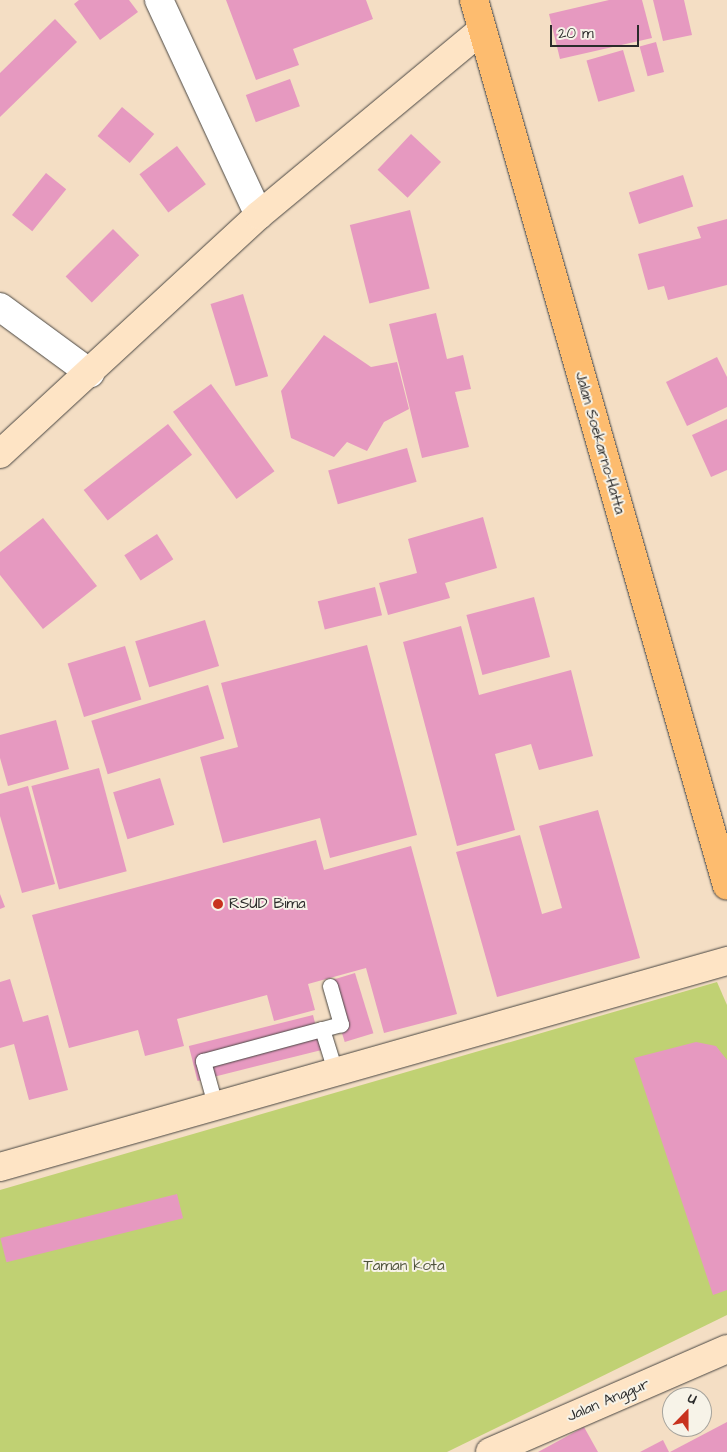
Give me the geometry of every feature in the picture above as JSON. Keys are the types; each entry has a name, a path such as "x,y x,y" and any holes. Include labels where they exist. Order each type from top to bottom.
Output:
{"highway":[{"name":"Jalan Soekarno-Hatta","path":"474,0 481,30 727,886"}],"street":[{"path":"159,0 259,215"},
{"path":"0,454 90,373 259,215 481,30"},
{"path":"0,307 90,373"},
{"path":"0,1167 336,1074 727,961"},
{"name":"Jalan Anggur","path":"490,1452 727,1349"}],"lane":[{"path":"216,1108 203,1061 341,1024 330,986"},
{"path":"322,1028 336,1074"}],"green space":[{"name":"Taman kota","path":"717,982 727,1005 727,1315 447,1452 0,1452 0,1190"}],"building":[{"path":"79,0 129,0 138,12 100,40 74,4"},
{"path":"226,0 366,0 373,19 293,49 299,65 256,80"},
{"path":"609,0 642,0 652,38 560,59 549,14"},
{"path":"653,0 684,0 692,35 663,41"},
{"path":"55,19 77,42 0,117 0,73"},
{"path":"656,42 664,72 648,76 640,46"},
{"path":"623,50 635,91 598,102 586,60"},
{"path":"290,79 300,106 256,122 246,95"},
{"path":"122,107 154,134 130,163 98,136"},
{"path":"411,134 441,162 408,198 378,170"},
{"path":"177,146 206,184 168,213 139,174"},
{"path":"46,173 66,189 32,231 12,215"},
{"path":"683,175 693,206 639,224 629,193"},
{"path":"410,210 430,289 369,304 350,225"},
{"path":"727,219 727,285 668,300 664,286 648,290 638,254 701,238 697,227"},
{"path":"113,229 139,255 92,303 66,276"},
{"path":"243,294 268,376 236,386 210,304"},
{"path":"436,313 447,359 463,355 471,389 455,392 469,447 422,458 389,324"},
{"path":"324,335 371,367 397,362 409,409 384,422 367,451 347,442 334,457 291,438 281,391"},
{"path":"717,357 727,377 727,407 687,426 666,382"},
{"path":"211,384 274,471 236,499 173,412"},
{"path":"727,419 727,470 711,477 692,435"},
{"path":"168,424 192,455 108,521 84,490"},
{"path":"407,448 417,482 338,504 328,471"},
{"path":"483,517 497,568 445,583 450,598 388,615 379,583 417,573 408,539"},
{"path":"43,518 97,586 43,629 0,575 0,552"},
{"path":"157,534 173,559 141,580 124,555"},
{"path":"375,587 382,615 325,629 318,601"},
{"path":"534,597 550,657 482,675 466,615"},
{"path":"205,620 219,666 149,687 135,641"},
{"path":"461,626 479,695 571,670 593,756 539,770 531,744 495,754 515,830 457,846 403,642"},
{"path":"367,645 417,835 330,858 320,818 223,843 200,757 238,747 221,683"},
{"path":"125,646 141,700 84,717 68,664"},
{"path":"208,685 224,739 108,774 91,721"},
{"path":"56,720 69,769 8,786 0,758 0,735"},
{"path":"99,768 127,871 59,889 31,786"},
{"path":"160,778 174,825 127,839 113,792"},
{"path":"28,786 55,884 22,893 0,816 0,794"},
{"path":"598,810 640,958 497,997 456,852 520,835 542,914 562,908 539,826"},
{"path":"316,840 324,870 411,846 457,1014 384,1033 366,968 308,984 315,1010 274,1021 267,995 177,1019 184,1046 145,1056 138,1030 69,1048 32,915"},
{"path":"0,894 5,907 0,909"},
{"path":"355,973 373,1033 345,1042 326,982"},
{"path":"10,979 23,1022 48,1015 68,1090 29,1100 14,1044 0,1048 0,982"},
{"path":"313,1015 322,1050 198,1081 189,1046"},
{"path":"696,1042 716,1046 727,1060 727,1290 713,1295 634,1058"},
{"path":"177,1194 183,1218 6,1262 0,1238"},
{"path":"727,1422 727,1452 670,1452 698,1437 712,1437 712,1430"},
{"path":"584,1427 598,1452 538,1452"},
{"path":"663,1440 669,1452 640,1452"}],"place":[{"name":"RSUD Bima","path":"218,904"}]}
